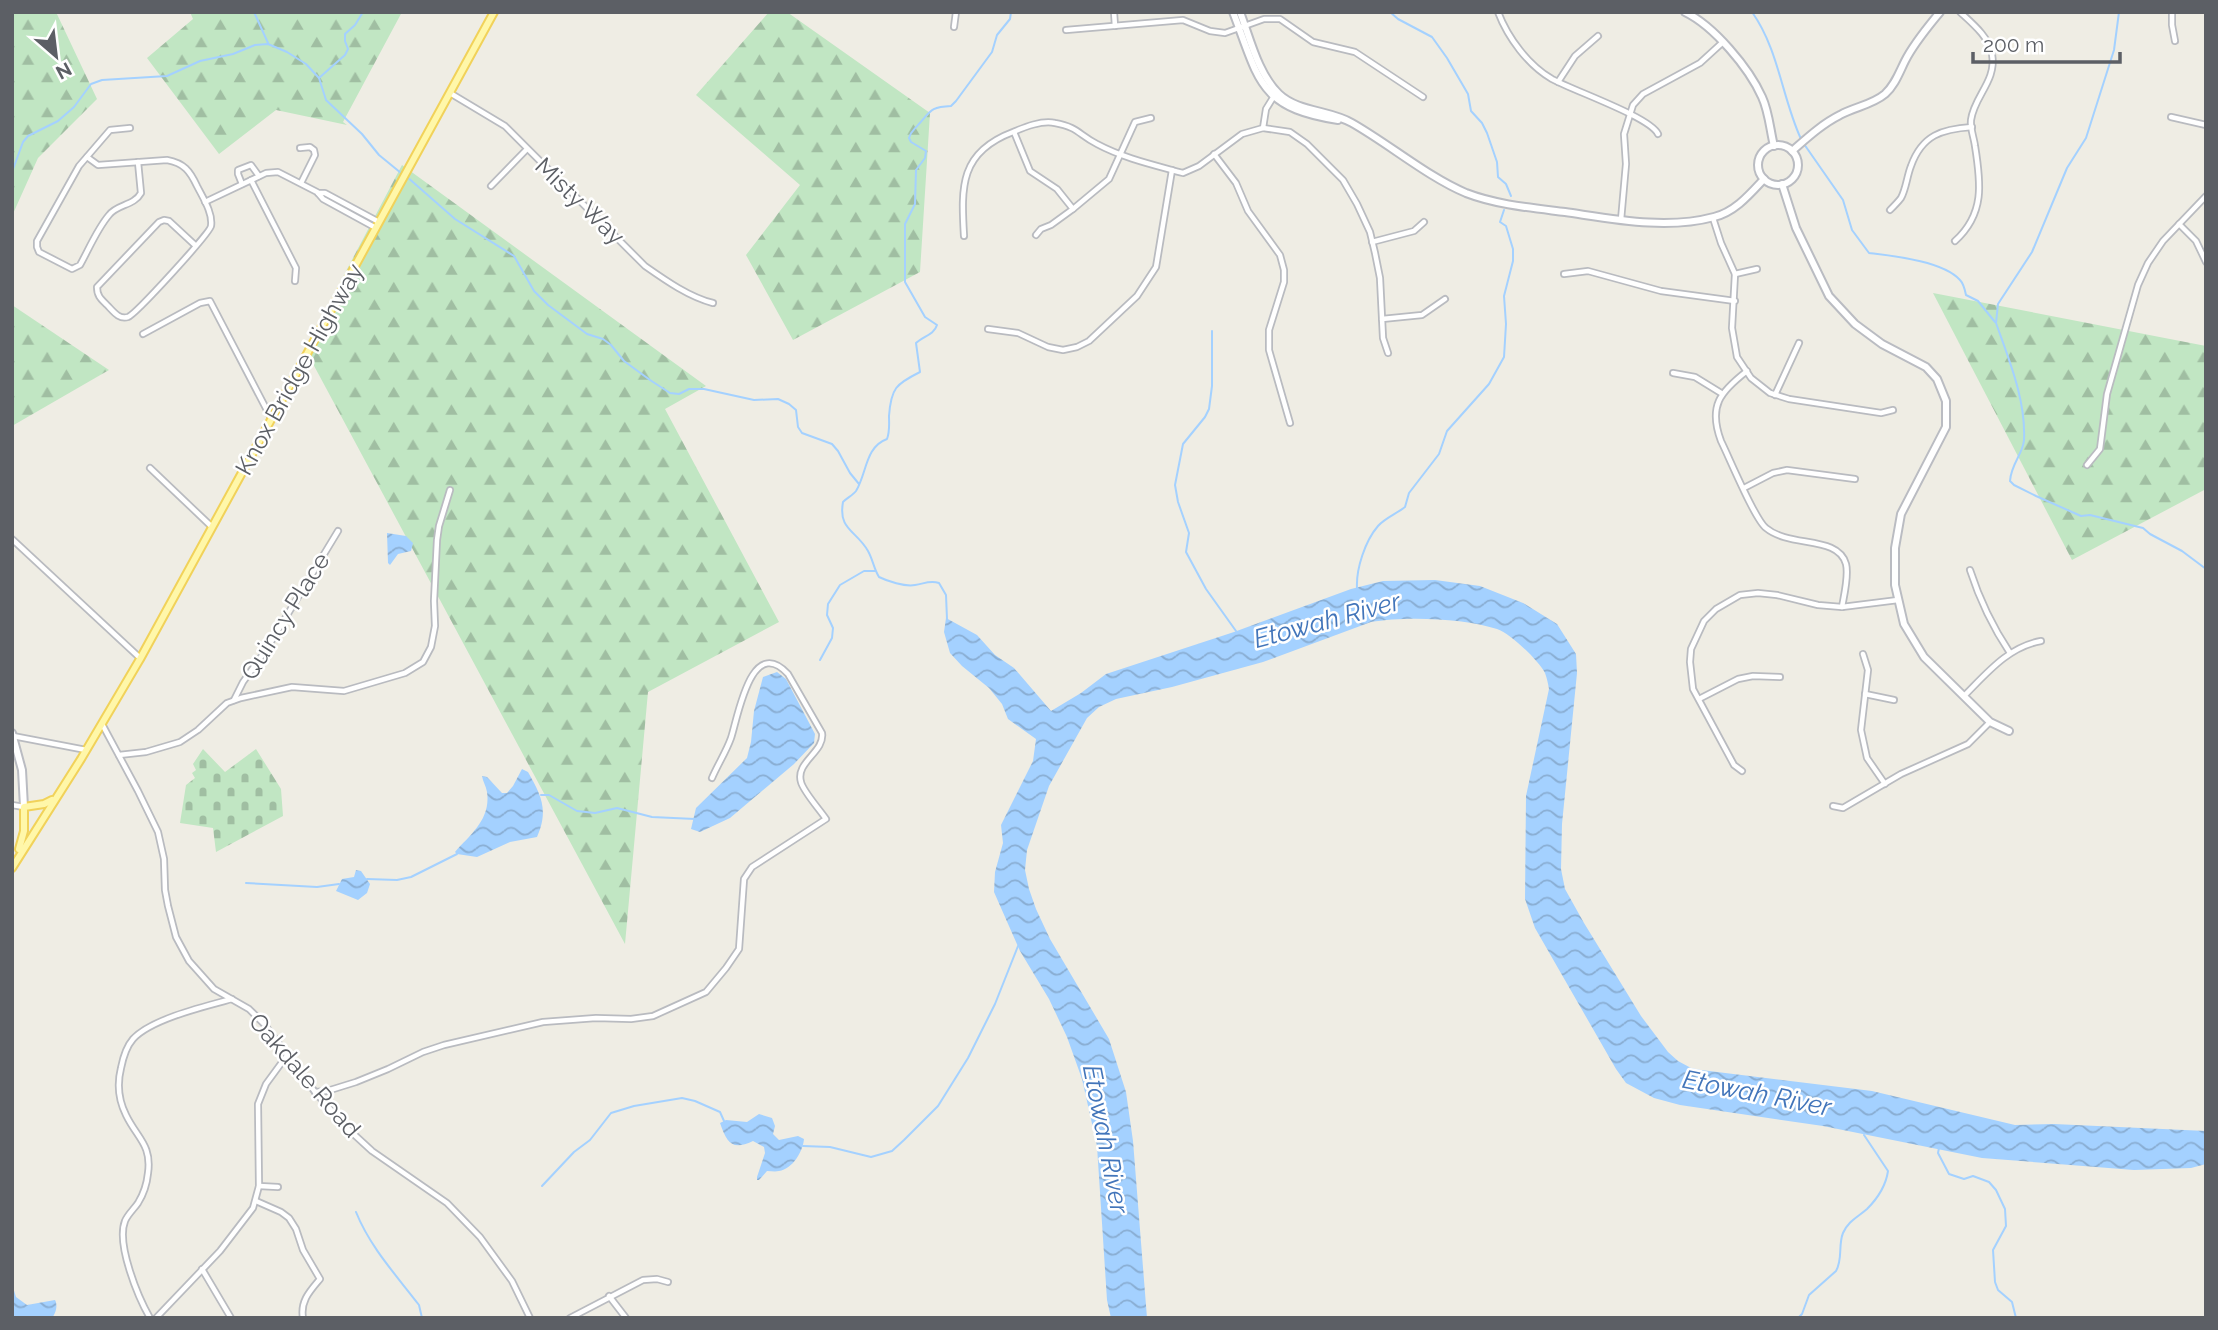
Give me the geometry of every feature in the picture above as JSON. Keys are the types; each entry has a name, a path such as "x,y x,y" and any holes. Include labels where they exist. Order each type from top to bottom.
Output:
{"main road":[{"name":"Knox Bridge Highway","path":"12,867 140,659 494,12"},
{"path":"12,867 24,831 24,807 54,800"},
{"path":"12,854 20,846"}],"street":[{"path":"954,27 956,12"},
{"path":"1114,12 1115,26"},
{"path":"1183,12 1183,20"},
{"path":"1233,12 1242,26"},
{"path":"1240,12 1258,76 1280,102 1297,111 1350,121 1466,193 1511,205 1621,220 1678,222 1713,218 1728,212 1764,179"},
{"path":"1498,12 1523,55 1558,82 1629,113 1656,128 1658,134"},
{"path":"1685,12 1696,17 1723,42 1747,72 1763,98 1774,146"},
{"path":"1792,151 1823,124 1873,102 1886,93 1922,33 1940,12"},
{"path":"1955,241 1969,228 1976,213 1980,185 1971,120 1992,74 1993,56 1988,40 1960,12"},
{"path":"2172,12 2175,41"},
{"path":"1066,30 1183,20 1210,31 1225,33 1264,19 1280,19 1313,42 1355,52 1423,97"},
{"path":"1558,82 1575,56 1598,36"},
{"path":"1621,220 1626,164 1624,134 1633,105 1643,94 1700,63 1723,42"},
{"name":"Misty Way","path":"450,93 505,126 645,265 663,279 703,301 713,303"},
{"path":"1263,128 1266,109 1276,95"},
{"path":"2171,117 2206,125"},
{"path":"1036,235 1109,179 1135,122 1151,118"},
{"path":"964,236 962,200 967,172 977,155 995,139 1014,131 1052,122 1077,129 1094,143 1119,154 1183,173 1199,166 1242,134 1263,128 1290,132 1307,144 1343,180 1357,204 1373,242 1380,278 1383,338 1388,352"},
{"path":"1890,210 1901,198 1911,164 1921,146 1934,135 1949,128 1972,127"},
{"path":"130,128 110,131 79,166 37,241 39,252 72,269 80,265 110,212 135,201 139,196 141,192 138,162"},
{"path":"1014,131 1030,171 1057,189 1073,209"},
{"path":"1780,145 1792,151 1797,162 1796,173 1787,182 1775,185 1764,179 1758,169 1763,152 1780,145"},
{"path":"300,148 310,147 316,155 300,183"},
{"path":"491,186 527,149"},
{"path":"1214,154 1236,183 1248,211 1279,255 1284,270 1284,282 1269,330 1269,349 1290,423"},
{"path":"87,157 98,165 167,160 185,166 205,202 211,225 209,233 131,316 117,316 97,293 97,287 159,222 169,221 196,246"},
{"path":"242,184 238,170 246,165 251,165 259,176"},
{"path":"988,329 1018,333 1048,347 1063,349 1077,347 1089,341 1137,296 1156,267 1172,170"},
{"path":"205,202 266,173 278,172 317,192 325,193 378,225"},
{"path":"251,180 296,268 295,281"},
{"path":"1782,184 1796,228 1829,296 1856,324 1882,344 1926,367 1937,379 1946,401 1946,427 1901,514 1895,548 1895,585 1898,600 1904,624 1924,657 1990,722 2009,732"},
{"path":"2087,465 2100,449 2107,394 2138,285 2148,263 2163,241 2206,196"},
{"path":"1713,218 1735,274 1732,328 1737,356 1751,378 1775,395 1789,399 1881,412 1892,410"},
{"path":"1373,242 1414,231 1424,222"},
{"path":"2179,225 2196,241 2206,262"},
{"path":"1735,274 1757,270"},
{"path":"1563,274 1588,271 1661,290 1735,301"},
{"path":"1382,319 1422,315 1445,299"},
{"path":"143,334 200,303 210,301 271,418"},
{"path":"1775,395 1800,343"},
{"path":"1746,371 1721,393 1715,426 1763,526 1780,538 1831,546 1842,555 1847,566 1842,607"},
{"path":"1673,373 1695,377 1721,393"},
{"path":"150,468 212,527"},
{"path":"1744,488 1773,473 1787,470 1855,479"},
{"path":"119,755 146,752 180,742 233,701 292,687 345,691 405,673 423,662 435,626 437,540 450,490"},
{"name":"Quincy Place","path":"233,701 338,531"},
{"path":"12,539 140,659"},
{"path":"1970,569 1979,599 1991,625 2010,653"},
{"path":"1742,771 1734,765 1693,689 1691,649 1704,621 1727,601 1740,594 1777,594 1818,605 1842,607 1898,600"},
{"path":"1964,696 2010,653 2026,643 2041,641"},
{"path":"1863,653 1868,670 1861,730 1867,758 1885,785"},
{"path":"315,1092 356,1082 444,1045 544,1022 595,1018 638,1019 667,1011 708,991 739,949 743,887 747,872 825,820 800,781 806,762 821,743 822,733 788,674 781,667 762,666 752,676 744,692 730,741 712,778"},
{"path":"1699,699 1738,679 1753,676 1780,677"},
{"path":"1865,694 1894,700"},
{"path":"1833,806 1843,808 1901,774 1968,744 1990,722"},
{"name":"Oakdale Road","path":"102,724 158,832 164,856 168,906 181,948 200,976 214,989 249,1009 347,1128 372,1151 447,1203 480,1237 512,1281 530,1318"},
{"path":"12,805 24,807 22,770 13,734 86,750"},
{"path":"150,1318 135,1284 126,1255 123,1233 125,1221 145,1187 149,1155 121,1104 118,1078 131,1042 140,1033 181,1014 233,999"},
{"path":"156,1318 234,1233 256,1201 259,1186 258,1104 265,1084 288,1054"},
{"path":"259,1186 278,1187"},
{"path":"256,1201 289,1218 320,1279 304,1301 303,1318"},
{"path":"202,1269 231,1318"},
{"path":"570,1318 643,1280 657,1279 668,1282"},
{"path":"609,1296 625,1318"}],"green space":[{"path":"13,12 56,12 97,99 38,158 12,216"},
{"path":"190,12 402,12 343,122 347,125 276,110 219,154 147,58 193,19"},
{"path":"769,12 787,12 930,113 920,272 793,340 746,255 800,185 696,95"},
{"path":"402,165 706,386 665,409 779,622 648,692 625,944 305,349"},
{"path":"1933,293 2206,346 2206,489 2072,560"},
{"path":"12,305 109,370 12,426"},
{"path":"203,749 225,772 256,749 281,789 283,816 216,852 213,828 180,823 186,785 195,778 192,773 196,770 193,764"}],"water":[{"path":"387,533 406,536 413,543 411,551 398,554 390,565 388,563"},
{"name":"Etowah River","path":"1435,580 1480,586 1523,603 1557,624 1576,654 1577,673 1562,824 1561,869 1565,889 1641,1016 1678,1061 1701,1070 1872,1091 2015,1125 2054,1124 2206,1131 2206,1164 2191,1168 2134,1170 1982,1158 1823,1126 1680,1105 1654,1098 1626,1083 1535,928 1525,899 1526,796 1549,689 1545,673 1537,661 1509,636 1484,625 1434,619 1371,622 1263,662 1116,699 1099,707 1087,718 1049,786 1027,850 1025,870 1029,889 1050,939 1109,1039 1126,1092 1133,1141 1147,1318 1111,1318 1107,1300 1097,1146 1082,1079 1067,1037 1049,999 1020,951 994,892 995,872 1003,843 1001,825 1033,761 1036,739 1008,719 1002,704 989,688 950,653 944,632 946,618 977,635 995,655 1014,668 1051,711 1106,674 1234,632 1351,589 1383,581"},
{"path":"777,672 786,679 815,734 814,743 794,764 730,818 700,832 691,829 696,808 747,758 754,711 763,677"},
{"path":"522,769 528,772 542,803 541,827 537,837 510,842 477,857 457,854 455,852 473,832 486,810 487,792 482,776 487,777 502,793 507,793"},
{"path":"356,870 361,871 370,884 367,893 358,900 336,891 342,879 354,877"},
{"path":"759,1114 772,1118 775,1126 773,1134 779,1140 798,1136 804,1139 802,1149 789,1167 779,1171 767,1171 757,1180 765,1153 764,1147 753,1141 740,1145 731,1143 720,1123 726,1120 747,1122"},
{"path":"12,1284 16,1297 27,1305 55,1300 56,1309 52,1318 12,1318"}],"waterway":[{"path":"254,12 268,43"},
{"path":"319,78 345,55 348,49 345,34 363,12"},
{"path":"947,619 946,595 939,583 906,585 879,577 868,551 849,529 842,511 843,502 860,484 870,454 887,439 893,393 905,380 920,372 916,343 931,333 937,325 925,317 905,282 905,224 915,204 916,170 925,158 926,151 909,138 931,111 951,106 956,101 992,52 997,35 1010,19 1011,12"},
{"path":"1390,12 1432,37 1447,58 1468,94 1471,111 1487,133 1497,162 1498,177 1506,184 1511,196"},
{"path":"1752,12 1768,42 1801,139"},
{"path":"2119,12 2114,50 2086,138 2067,168 2032,252 1998,304 1996,323 2016,380 2024,425 2023,445 2012,469 2010,481 2081,516 2090,515 2143,528 2206,569"},
{"path":"12,172 23,142 28,136 58,121 74,107 91,84 102,80 167,76 200,61 233,54 255,45 268,44 306,64 319,78 326,100 362,134 379,155 401,173"},
{"path":"1804,144 1843,200 1852,230 1869,253 1917,260 1942,268 1961,281 1966,295 1978,301 1995,322"},
{"path":"406,176 455,219 514,256 534,291 548,305 587,334 603,339 624,361 650,380 670,393 704,389 754,400 778,399 789,404 796,410 798,427 802,433 832,444 859,484"},
{"path":"1357,588 1362,556 1373,532 1405,507 1409,493 1439,454 1447,431 1489,384 1504,357 1504,296 1513,261 1513,249 1506,226 1500,222 1504,210"},
{"path":"1212,331 1212,386 1209,409 1183,444 1175,485 1189,533 1186,552 1206,589 1236,631"},
{"path":"820,660 832,638 833,628 827,615 828,604 840,585 864,571 875,571"},
{"path":"541,795 549,795 577,811 595,813 617,808 652,817 695,819"},
{"path":"367,879 397,880 411,877 457,854"},
{"path":"246,883 317,887 339,884"},
{"path":"803,1146 830,1147 871,1157 892,1151 904,1140 938,1106 968,1058 995,1004 1018,946"},
{"path":"542,1186 574,1152 590,1140 611,1113 682,1098 720,1112 724,1121"},
{"path":"1798,1318 1809,1295 1836,1271 1845,1229 1871,1205 1885,1181 1888,1171 1864,1135"},
{"path":"1939,1148 1938,1153 1949,1174 1964,1179 1973,1176 1989,1182 2005,1209 2006,1226 1993,1250 1995,1282 1998,1290 2012,1302 2016,1318"},
{"path":"356,1212 376,1249 419,1305 422,1318"}]}
